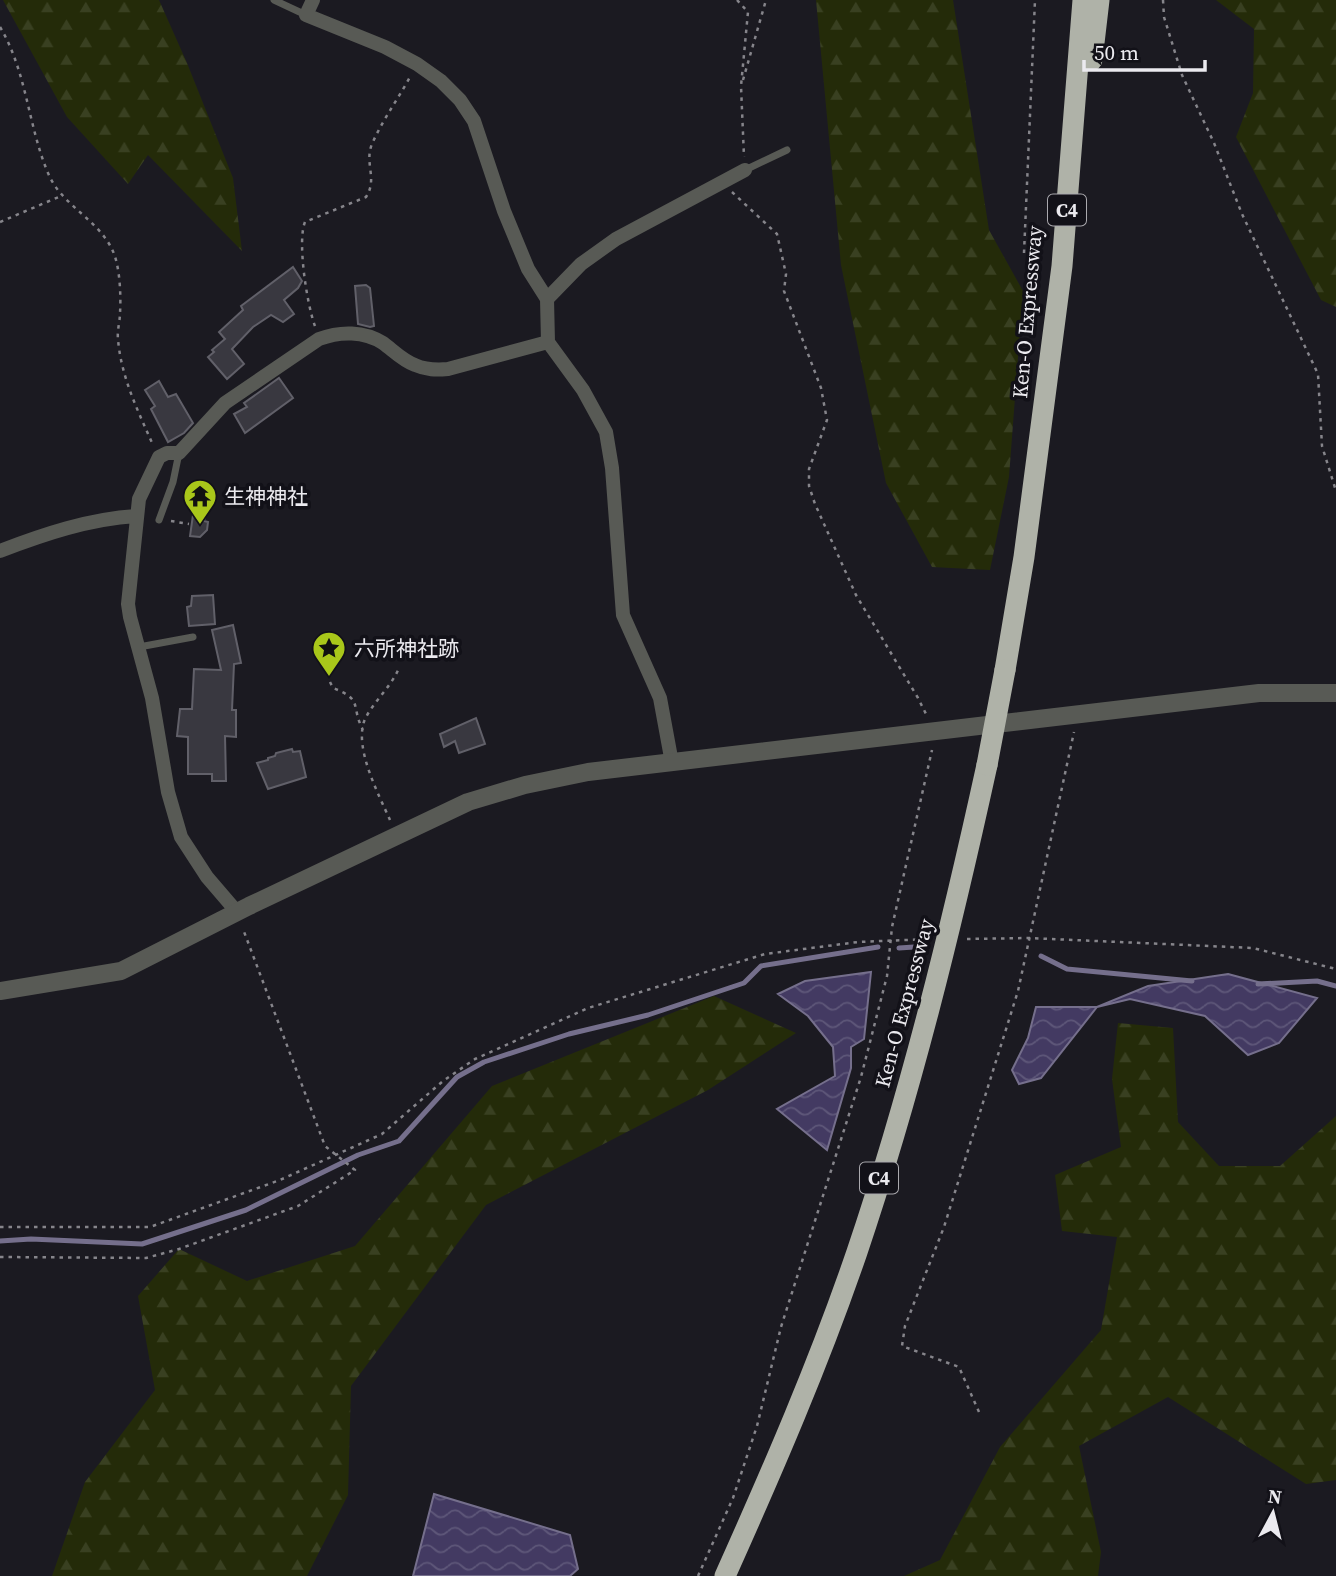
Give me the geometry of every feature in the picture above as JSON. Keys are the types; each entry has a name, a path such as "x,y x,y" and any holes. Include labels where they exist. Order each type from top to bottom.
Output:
{"highway":[{"name":"Ken-O Expressway","path":"1043,419 1075,0"},
{"name":"Ken-O Expressway","path":"725,1576 791,1429 857,1252 912,1073 957,902 1005,670 1043,419 1062,266 1083,0"},
{"path":"1062,266 1080,162 1099,0"}],"street":[{"path":"313,0 306,15 386,47 417,64 460,100 474,121 509,223 528,269 547,299 548,342 583,390 606,432 612,468 623,615 660,698 672,763"},
{"path":"547,299 581,264 616,239 745,170"},
{"path":"237,912 207,877 181,838 168,792 152,698 128,604 139,499 159,457 167,453 179,453 225,403 319,339 333,334 370,336 402,359 431,370 448,369 548,342"},
{"path":"0,551 43,534 110,517 136,516"},
{"path":"0,991 121,971 237,912 468,802 525,785 588,772 1259,693 1336,693"}],"lane":[{"path":"274,0 306,15"},
{"path":"745,170 787,150"},
{"path":"159,520 173,482 179,453"},
{"path":"139,647 193,637"}],"path":[{"path":"737,0 748,12 741,86 745,170"},
{"path":"741,86 766,0"},
{"path":"1024,253 1035,0"},
{"path":"1163,0 1164,17 1182,75 1214,143 1242,214 1318,374 1322,446 1336,491"},
{"path":"0,27 14,55 48,174 62,195 97,228 110,245 116,261 120,311 118,338 122,361 129,392 159,457"},
{"path":"319,339 312,317 301,232 305,222 366,197 372,188 369,161 371,146 417,64"},
{"path":"698,1576 733,1498 757,1426 781,1327 861,1077 887,976 891,940 934,732 918,698 856,595 809,486 813,456 825,431 826,407 784,291 786,274 777,234 722,183"},
{"path":"0,222 62,195"},
{"path":"396,836 371,776 365,754 363,730 366,719 393,682 399,668"},
{"path":"330,682 333,688 350,695 356,703 356,716 363,730"},
{"path":"979,1412 959,1367 902,1346 905,1326 944,1227 1018,991 1077,715"},
{"path":"0,1257 146,1258 179,1249 298,1206 355,1170 325,1146 237,912"},
{"path":"960,939 1029,938 1253,948 1336,969"},
{"path":"0,1227 150,1227 280,1180 382,1134 443,1081 475,1059 588,1008 765,954 891,940 932,939"}],"green space":[{"path":"3,0 159,0 233,178 242,251 148,155 128,184 67,117"},
{"path":"816,0 953,0 989,230 1023,291 1009,477 990,570 932,567 886,483 841,265"},
{"path":"1216,0 1336,0 1336,307 1321,300 1236,137 1253,93 1254,29"},
{"path":"714,996 796,1033 708,1090 486,1205 351,1386 348,1495 307,1576 52,1576 85,1482 155,1390 138,1296 179,1249 247,1281 355,1246 492,1086"},
{"path":"1118,1023 1173,1028 1178,1122 1219,1166 1280,1166 1336,1116 1336,1480 1306,1484 1168,1397 1079,1446 1101,1552 1098,1576 904,1576 940,1560 1000,1447 1101,1330 1117,1237 1062,1231 1055,1175 1121,1147 1112,1079"}],"water":[{"path":"871,972 864,1039 851,1047 851,1068 827,1150 777,1109 835,1076 833,1047 808,1016 778,994 805,981"},
{"path":"1228,974 1317,998 1279,1043 1248,1055 1205,1016 1130,999 1097,1007 1148,986"},
{"path":"1036,1007 1097,1007 1041,1078 1019,1084 1012,1070 1028,1038"},
{"path":"434,1494 570,1535 578,1569 570,1576 413,1576"}],"building":[{"path":"293,267 302,281 284,300 294,314 283,322 271,315 253,327 232,349 244,364 227,379 208,357 225,339 219,332 243,310 241,306"},
{"path":"366,285 370,288 374,326 370,327 358,324 355,286"},
{"path":"279,378 293,398 245,433 234,414 247,407 244,403"},
{"path":"159,381 168,397 176,394 193,423 184,433 168,442 151,409 155,406 145,390"},
{"path":"193,515 205,517 204,521 208,522 207,530 200,537 190,536"},
{"path":"213,595 215,624 189,626 187,607 191,606 192,596"},
{"path":"233,625 241,663 234,664 232,710 236,710 236,737 225,736 226,781 212,781 212,774 188,774 188,737 177,736 180,709 192,709 194,669 221,670 212,630"},
{"path":"476,718 485,744 459,753 455,741 444,747 440,734"},
{"path":"292,749 293,752 300,751 306,777 268,789 257,763 268,760 276,753"}],"waterway":[{"path":"0,1241 31,1239 142,1244 246,1210 358,1155 399,1141 457,1077 484,1062 569,1034 648,1015 744,983 761,966 878,947"},
{"path":"899,948 914,947"},
{"path":"1041,956 1067,969 1192,981"},
{"path":"1258,984 1317,981 1336,986"}],"place":[{"name":"生神神社","path":"200,526"},
{"name":"六所神社跡","path":"329,678"}]}
